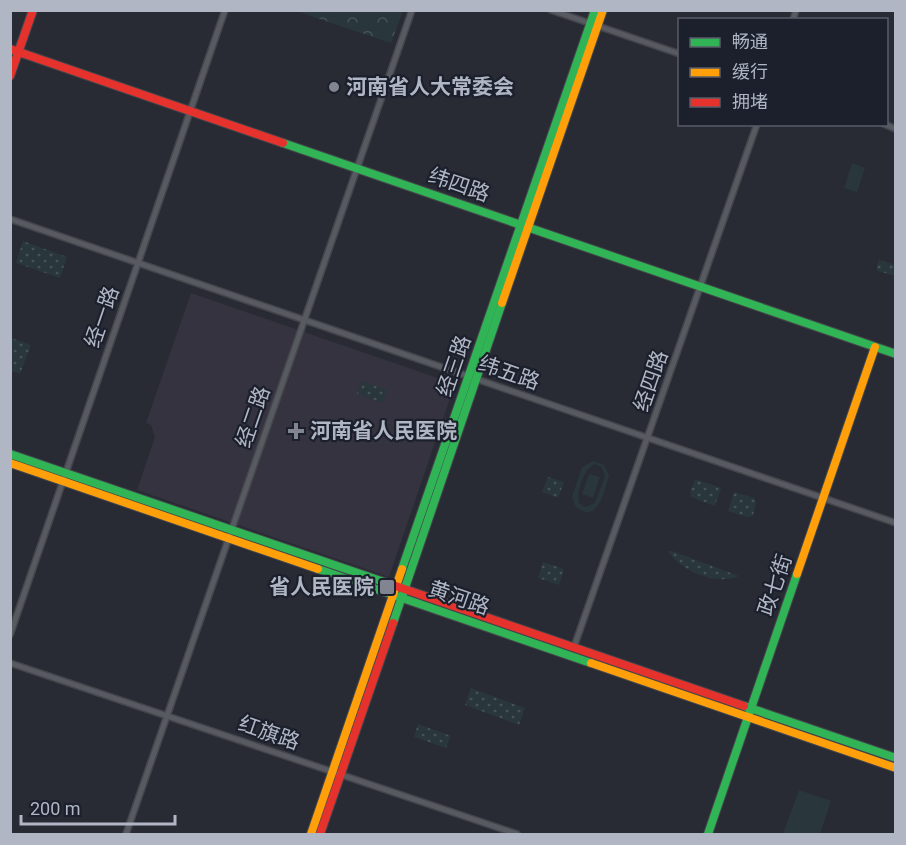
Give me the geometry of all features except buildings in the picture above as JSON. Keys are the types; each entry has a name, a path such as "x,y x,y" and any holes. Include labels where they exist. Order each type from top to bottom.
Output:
{"main road":[{"path":"10,76 15,51 33,10"},
{"name":"经三路","path":"321,834 477,380 595,18 604,10"},
{"name":"纬四路","path":"15,51 896,354"},
{"name":"经三路","path":"311,834 469,377 525,227"},
{"name":"政七街","path":"708,834 875,347"},
{"name":"黄河路","path":"10,454 64,477 750,713 896,758"},
{"name":"黄河路","path":"10,464 64,477"},
{"name":"黄河路","path":"404,594 574,647 896,768"}],"street":[{"name":"经一路","path":"10,635 225,10"},
{"name":"经二路","path":"126,834 412,10"},
{"path":"551,10 595,18 678,53"},
{"name":"经四路","path":"574,647 702,287 756,126"},
{"name":"纬五路","path":"10,219 896,523"},
{"name":"红旗路","path":"10,663 517,834"}],"shaded area":[{"name":"河南省人民医院","path":"191,293 455,384 389,577 137,490 155,437 151,425 146,423"}],"green space":[{"path":"296,11 403,11 391,43"},
{"path":"852,163 865,168 857,192 844,188"},
{"path":"23,241 67,257 60,278 16,263"},
{"path":"879,260 895,265 895,276 876,269"},
{"path":"11,338 31,345 20,374 11,371"},
{"path":"362,381 387,390 382,403 357,394"},
{"path":"593,461 604,465 609,476 599,504 589,512 575,506 572,497 582,467","holes":["595,464 602,467 605,476 595,503 585,507 579,503 578,498 582,481 591,466"]},
{"path":"589,474 600,477 593,498 582,494"},
{"path":"548,477 564,482 558,498 542,492"},
{"path":"695,479 721,488 715,506 691,497 690,492"},
{"path":"734,492 754,498 756,502 753,516 747,517 728,511"},
{"path":"668,551 739,576 720,579 700,575 681,565"},
{"path":"543,562 564,569 559,585 538,578"},
{"path":"471,688 525,708 519,725 465,705"},
{"path":"418,724 451,736 446,748 414,737"},
{"path":"799,790 831,801 820,834 783,834"}],"traffic: fast":[{"path":"402,569 595,10"},
{"path":"283,143 896,354"},
{"path":"393,623 502,303"},
{"path":"10,454 384,582"},
{"path":"318,569 591,663"},
{"path":"708,834 797,574"},
{"path":"744,706 896,758"}],"traffic: slow":[{"path":"502,303 603,10"},
{"path":"797,574 875,347"},
{"path":"10,463 318,569"},
{"path":"311,834 402,569"},
{"path":"591,663 896,768"}],"traffic: jam":[{"path":"10,76 33,10"},
{"path":"10,49 283,143"},
{"path":"384,582 744,706"},
{"path":"320,834 393,623"}],"place":[{"name":"河南省人大常委会","path":"334,87"},
{"name":"河南省人民医院","path":"296,431"},
{"name":"省人民医院","path":"387,587"}]}
